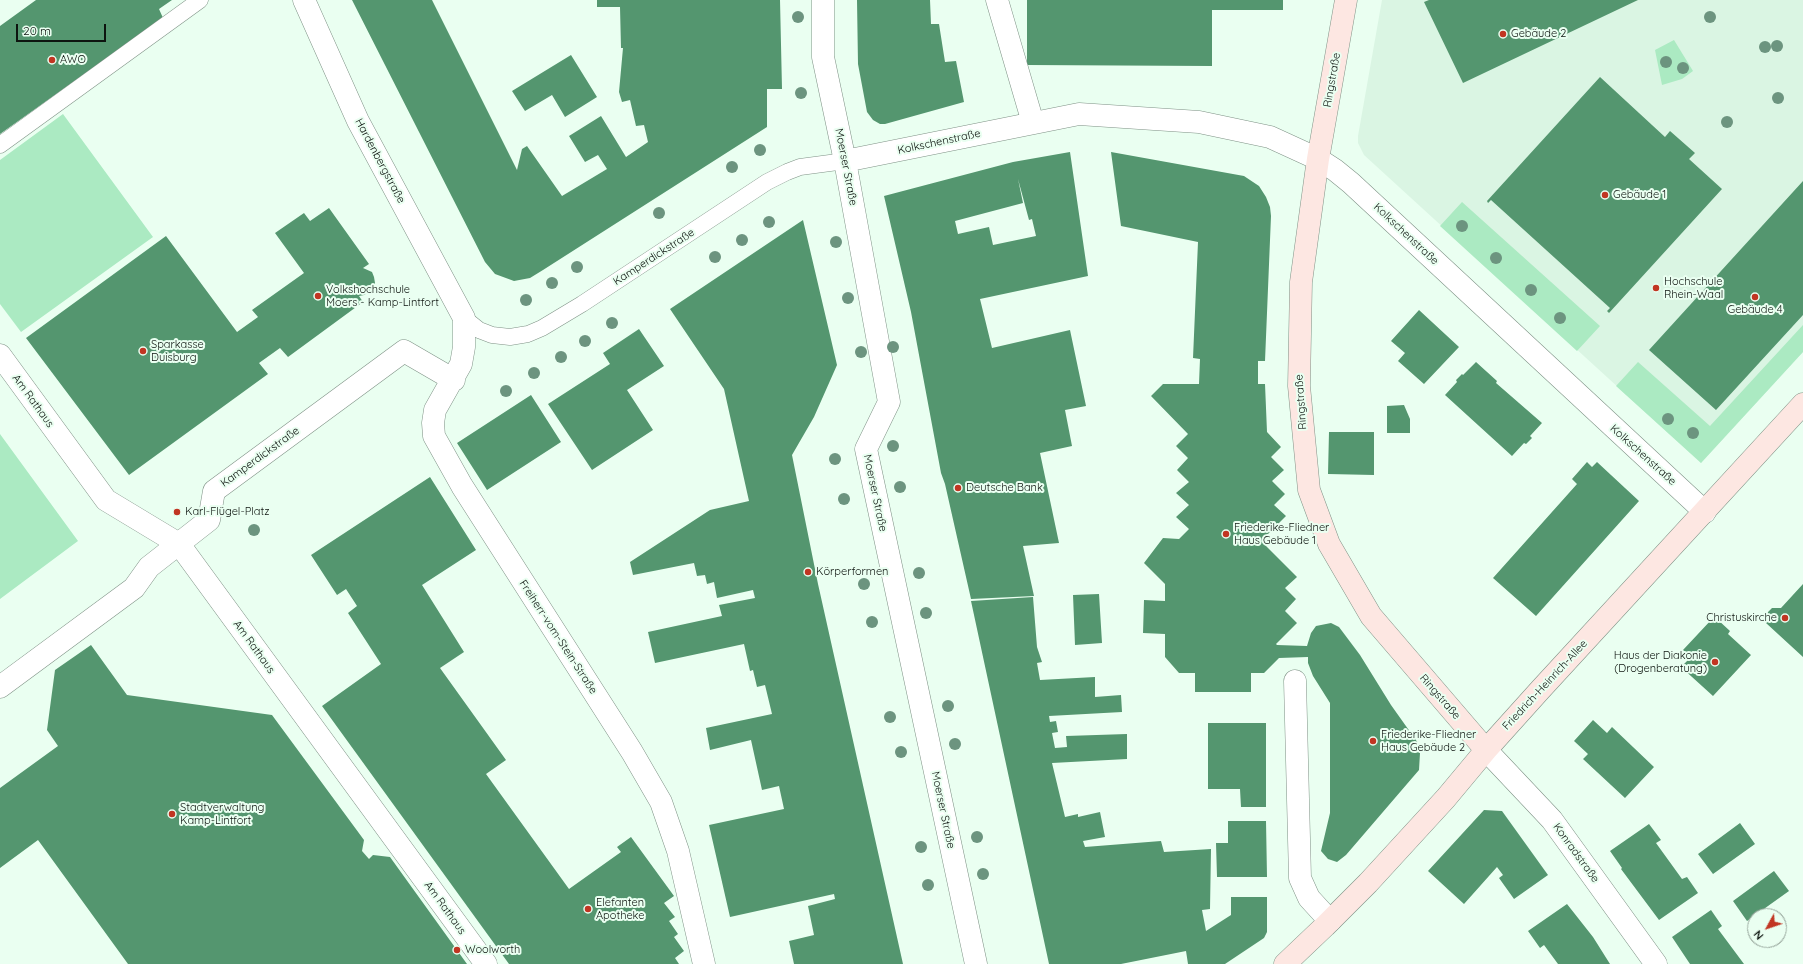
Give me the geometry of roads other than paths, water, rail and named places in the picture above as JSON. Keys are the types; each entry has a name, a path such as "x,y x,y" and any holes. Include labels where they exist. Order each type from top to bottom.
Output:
{"street":[{"name":"Hardenbergstraße","path":"304,0 358,121 464,318"},
{"name":"Moerser Straße","path":"823,0 824,57 845,161 889,402 866,449 976,964"},
{"path":"997,0 1033,122"},
{"name":"Ringstraße","path":"1346,0 1318,159 1301,282 1299,386 1309,490 1329,544 1371,616 1486,750"},
{"name":"Kolkschenstraße","path":"845,161 1033,122 1079,114 1199,122 1270,137 1318,159 1351,183 1705,512"},
{"name":"Freiherr-vom-Stein-Straße","path":"464,318 464,347 461,364 454,380 435,410 433,423 434,436 462,486 632,752 661,802 678,851 704,964"},
{"name":"Kamperdickstraße","path":"0,687 134,588 149,567 209,520 214,491 404,351 454,380"},
{"name":"Am Rathaus","path":"0,355 106,500 179,544 486,964"},
{"name":"Friedrich-Heinrich-Allee","path":"1285,964 1330,921 1446,798 1486,750 1803,404"},
{"path":"1295,681 1300,878 1309,898 1330,921"},
{"name":"Konradstraße","path":"1486,750 1552,820 1656,964"}],"lane":[{"path":"0,146 200,0"},
{"name":"Kamperdickstraße","path":"464,318 479,330 492,335 510,337 528,334 542,328 582,304 767,182 787,172 800,168 845,161"}],"place":[{"name":"Gebäude 2","path":"1503,34"},
{"name":"AWO","path":"52,60"},
{"name":"Gebäude 1","path":"1605,195"},
{"name":"Hochschule Rhein-Waal","path":"1656,288"},
{"name":"Volkshochschule Moers - Kamp-Lintfort","path":"318,296"},
{"name":"Gebäude 4","path":"1755,297"},
{"name":"Sparkasse Duisburg","path":"143,351"},
{"name":"Deutsche Bank","path":"958,488"},
{"name":"Karl-Flügel-Platz","path":"177,512"},
{"name":"Friederike-Fliedner Haus Gebäude 1","path":"1226,534"},
{"name":"Körperformen","path":"808,572"},
{"name":"Christuskirche","path":"1785,618"},
{"name":"Haus der Diakonie (Drogenberatung)","path":"1715,662"},
{"name":"Friederike-Fliedner Haus Gebäude 2","path":"1373,741"},
{"name":"Stadtverwaltung Kamp-Lintfort","path":"172,814"},
{"name":"Elefanten Apotheke","path":"588,909"},
{"name":"Woolworth","path":"457,950"}]}
